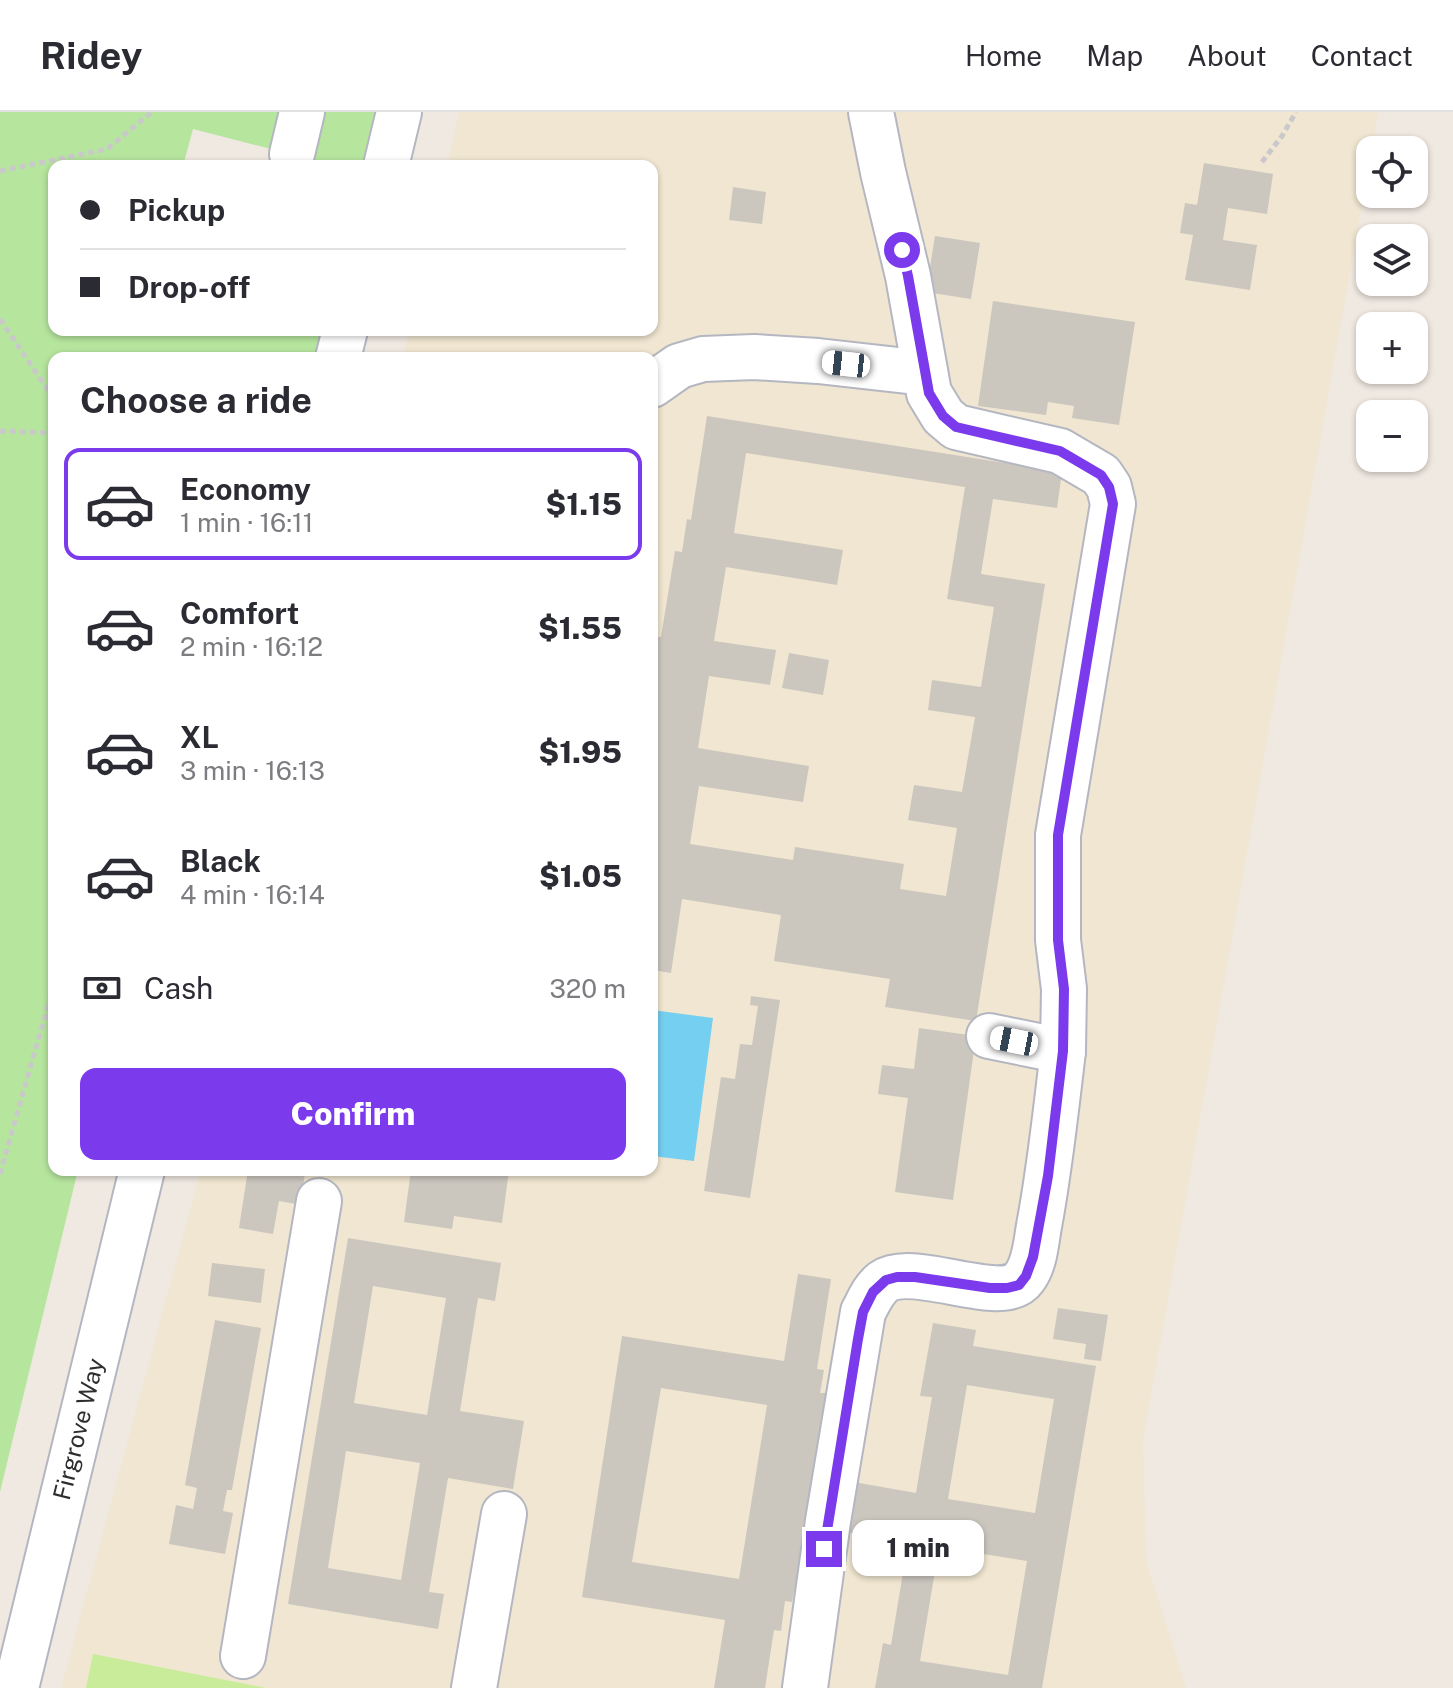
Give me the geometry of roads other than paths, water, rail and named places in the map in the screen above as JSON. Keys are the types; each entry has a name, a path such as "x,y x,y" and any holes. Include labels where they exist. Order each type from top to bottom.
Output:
{"street":[{"path":"292,154 302,112"},
{"path":"387,160 399,112"},
{"path":"805,1688 828,1521 863,1312 873,1292 886,1280 897,1277 1007,1288 1019,1285 1033,1257 1048,1176 1063,1051 1064,989 1057,927 1058,835 1113,504 1109,487 1101,475 1060,451 956,427 943,416 929,393 908,276 871,112"},
{"path":"658,381 679,366 703,359 754,357 925,373"},
{"path":"989,1036 1063,1051"},
{"name":"Firgrove Way","path":"16,1688 141,1176"},
{"path":"243,1656 319,1201"},
{"path":"474,1688 504,1514"}],"water":[{"path":"658,1011 713,1018 694,1161 658,1157"}]}
